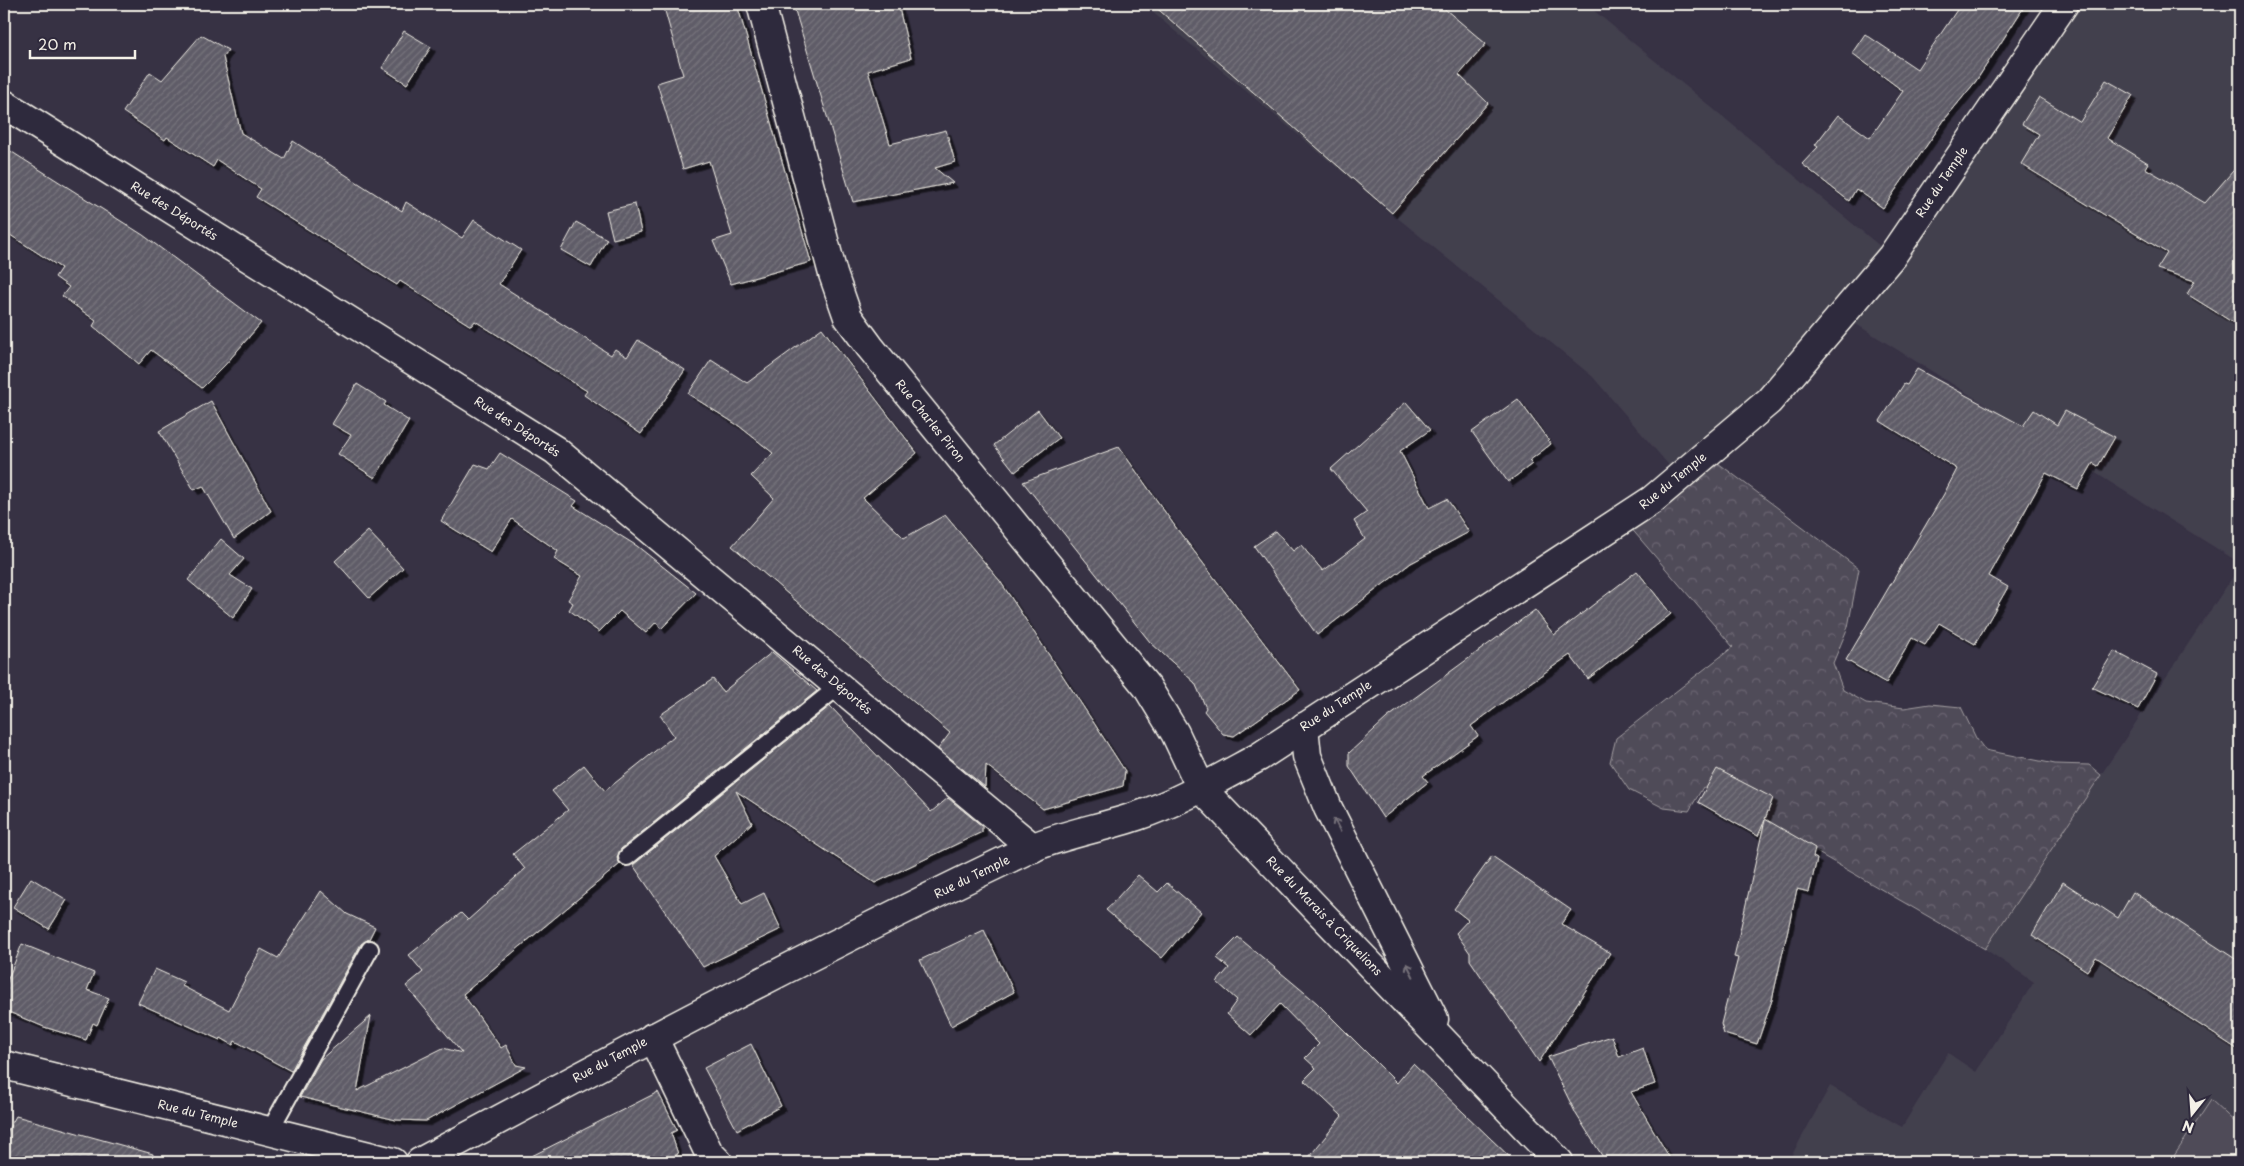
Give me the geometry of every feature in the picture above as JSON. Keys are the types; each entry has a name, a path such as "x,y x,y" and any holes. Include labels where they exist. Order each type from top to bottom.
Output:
{"street":[{"name":"Rue Charles Piron","path":"762,4 833,274 848,317 870,347 1147,686 1175,733 1201,788"},
{"name":"Rue du Temple","path":"432,1160 653,1037 866,928 1033,848 1137,816 1201,788 1259,757 1652,500 1768,401 1892,256 2064,4"},
{"name":"Rue des Déportés","path":"4,104 555,450 1033,848"},
{"name":"Rue du Marais à Criquelions","path":"1304,727 1307,756 1328,808 1447,1045"},
{"name":"Rue du Marais à Criquelions","path":"1201,788 1559,1162"},
{"path":"653,1037 709,1153 718,1162"},
{"name":"Rue du Temple","path":"4,1065 393,1162"}],"lane":[{"path":"627,857 839,686"},
{"path":"269,1132 370,949"}],"shaded area":[{"path":"1145,4 1595,4 1592,9 1892,256 2064,4 2240,4 2240,563 1843,316 1679,477 1592,376 1378,202"},
{"path":"2240,566 2240,1127 2211,1100 2170,1162 1788,1162 1830,1086 1902,1127 1948,1053 1976,1072 2034,982 1985,949"}],"green space":[{"path":"1706,454 1859,569 1848,627 1833,663 1843,690 1866,703 1904,708 1930,704 1961,707 1976,738 1985,750 2055,764 2089,765 2101,775 1985,949 1703,787 1689,811 1664,808 1629,790 1610,762 1616,738 1733,647 1623,519"},
{"path":"2211,1100 2240,1127 2240,1162 2170,1162"}],"building":[{"path":"663,4 737,4 811,262 731,284 713,241 732,235 709,161 683,169 657,83 683,75"},
{"path":"793,4 898,4 911,58 868,71 890,144 946,130 955,162 935,168 953,183 853,202"},
{"path":"1152,4 1439,4 1486,44 1459,75 1488,103 1392,213"},
{"path":"1961,4 2026,4 1976,81 1945,119 1883,208 1856,189 1849,201 1802,164 1818,147 1815,145 1838,115 1870,138 1903,91 1852,53 1865,34 1917,69"},
{"path":"404,31 431,47 407,84 382,68"},
{"path":"201,35 228,50 223,57 241,133 284,159 293,141 402,211 406,202 462,238 474,220 521,250 499,284 611,355 615,349 627,357 638,340 685,370 641,434 584,395 587,391 475,321 471,326 400,281 397,285 256,197 261,189 217,160 213,167 167,137 165,140 123,112 150,72 162,80"},
{"path":"2106,80 2133,95 2107,138 2148,163 2145,168 2205,203 2240,163 2240,327 2187,294 2195,281 2157,269 2167,253 2021,164 2039,134 2022,124 2039,97 2080,122"},
{"path":"4,147 143,235 261,323 225,365 202,388 151,350 139,364 93,326 96,321 62,296 69,287 55,277 61,268 4,231"},
{"path":"635,204 641,232 613,239 606,211"},
{"path":"576,222 607,239 591,267 561,250"},
{"path":"822,328 917,453 863,498 904,538 945,515 1000,581 1092,720 1125,771 1123,786 1043,809 986,765 985,787 938,749 950,733 732,546 774,498 751,476 773,453 739,426 688,394 711,360 747,383"},
{"path":"1917,369 2023,426 2034,410 2057,425 2065,411 2115,437 2098,466 2093,463 2078,489 2046,473 1989,576 2008,587 1975,644 1939,623 1925,645 1912,638 1886,683 1846,660 1957,469 1880,421 1904,384 1907,385"},
{"path":"357,384 386,402 384,405 409,421 375,478 338,454 351,435 332,424"},
{"path":"1518,399 1551,444 1529,461 1532,464 1508,482 1472,432"},
{"path":"211,401 271,511 234,539 203,486 194,490 159,431"},
{"path":"1406,402 1430,430 1400,451 1429,508 1447,499 1469,532 1411,563 1317,635 1254,546 1276,531 1293,551 1301,545 1323,571 1365,539 1354,521 1367,512 1331,469"},
{"path":"1038,410 1059,438 1015,472 994,445"},
{"path":"1119,447 1177,529 1300,690 1234,736 1223,734 1204,711 1206,708 1195,683 1150,642 1023,482"},
{"path":"500,453 577,501 573,506 637,546 696,593 661,629 656,622 646,633 620,611 599,632 569,610 573,603 568,600 582,576 554,559 558,551 512,519 491,552 441,521 475,464 489,469"},
{"path":"368,531 403,568 369,598 335,561"},
{"path":"221,539 244,559 230,575 252,589 233,618 188,580"},
{"path":"1637,571 1671,614 1588,679 1570,655 1521,689 1471,726 1478,736 1423,776 1428,782 1383,818 1349,766 1349,753 1387,718 1535,610 1554,635"},
{"path":"2114,651 2157,674 2138,709 2092,687"},
{"path":"772,652 817,691 621,849 617,858 620,864 463,994 501,1048 506,1045 516,1065 526,1067 426,1121 396,1120 300,1097 321,1059 371,1016 357,1091 443,1048 462,1053 406,986 423,972 409,955 461,913 468,920 525,869 513,854 568,810 552,791 584,765 605,791 674,736 660,715 713,679 723,692"},
{"path":"830,706 931,812 948,798 982,826 982,832 875,883 736,791 752,823 714,856 742,904 764,893 781,929 703,967 633,865"},
{"path":"1717,769 1773,798 1765,819 1815,848 1813,857 1817,859 1809,892 1797,889 1772,1000 1757,1044 1724,1034 1721,1024 1738,958 1734,957 1765,820 1758,836 1698,802"},
{"path":"1492,856 1571,910 1561,924 1610,953 1539,1062 1470,960 1470,953 1456,933 1468,920 1454,909"},
{"path":"1138,875 1158,892 1167,883 1201,912 1162,958 1106,910"},
{"path":"31,878 67,900 49,929 13,907"},
{"path":"2063,882 2118,918 2133,892 2240,962 2240,1051 2096,957 2087,971 2032,935"},
{"path":"321,891 347,914 375,927 369,939 361,944 291,1071 235,1041 233,1045 221,1038 220,1040 138,1003 155,969 184,982 182,986 229,1010 261,949 278,958"},
{"path":"984,930 1014,992 951,1026 920,960"},
{"path":"1238,937 1317,1003 1397,1083 1413,1064 1515,1162 1305,1162 1342,1116 1304,1080 1316,1068 1305,1058 1319,1044 1280,1004 1251,1035 1227,1014 1237,1000 1217,982 1229,968 1217,958"},
{"path":"22,944 94,973 87,990 109,998 97,1025 93,1023 86,1040 44,1027 4,1010 4,989"},
{"path":"1612,1036 1619,1057 1643,1048 1655,1084 1631,1092 1672,1162 1606,1162 1576,1114 1548,1057"},
{"path":"751,1044 781,1106 737,1130 704,1068"},
{"path":"658,1092 677,1130 671,1133 678,1154 663,1162 520,1162"},
{"path":"16,1116 153,1154 152,1162 4,1162 4,1137"}]}
